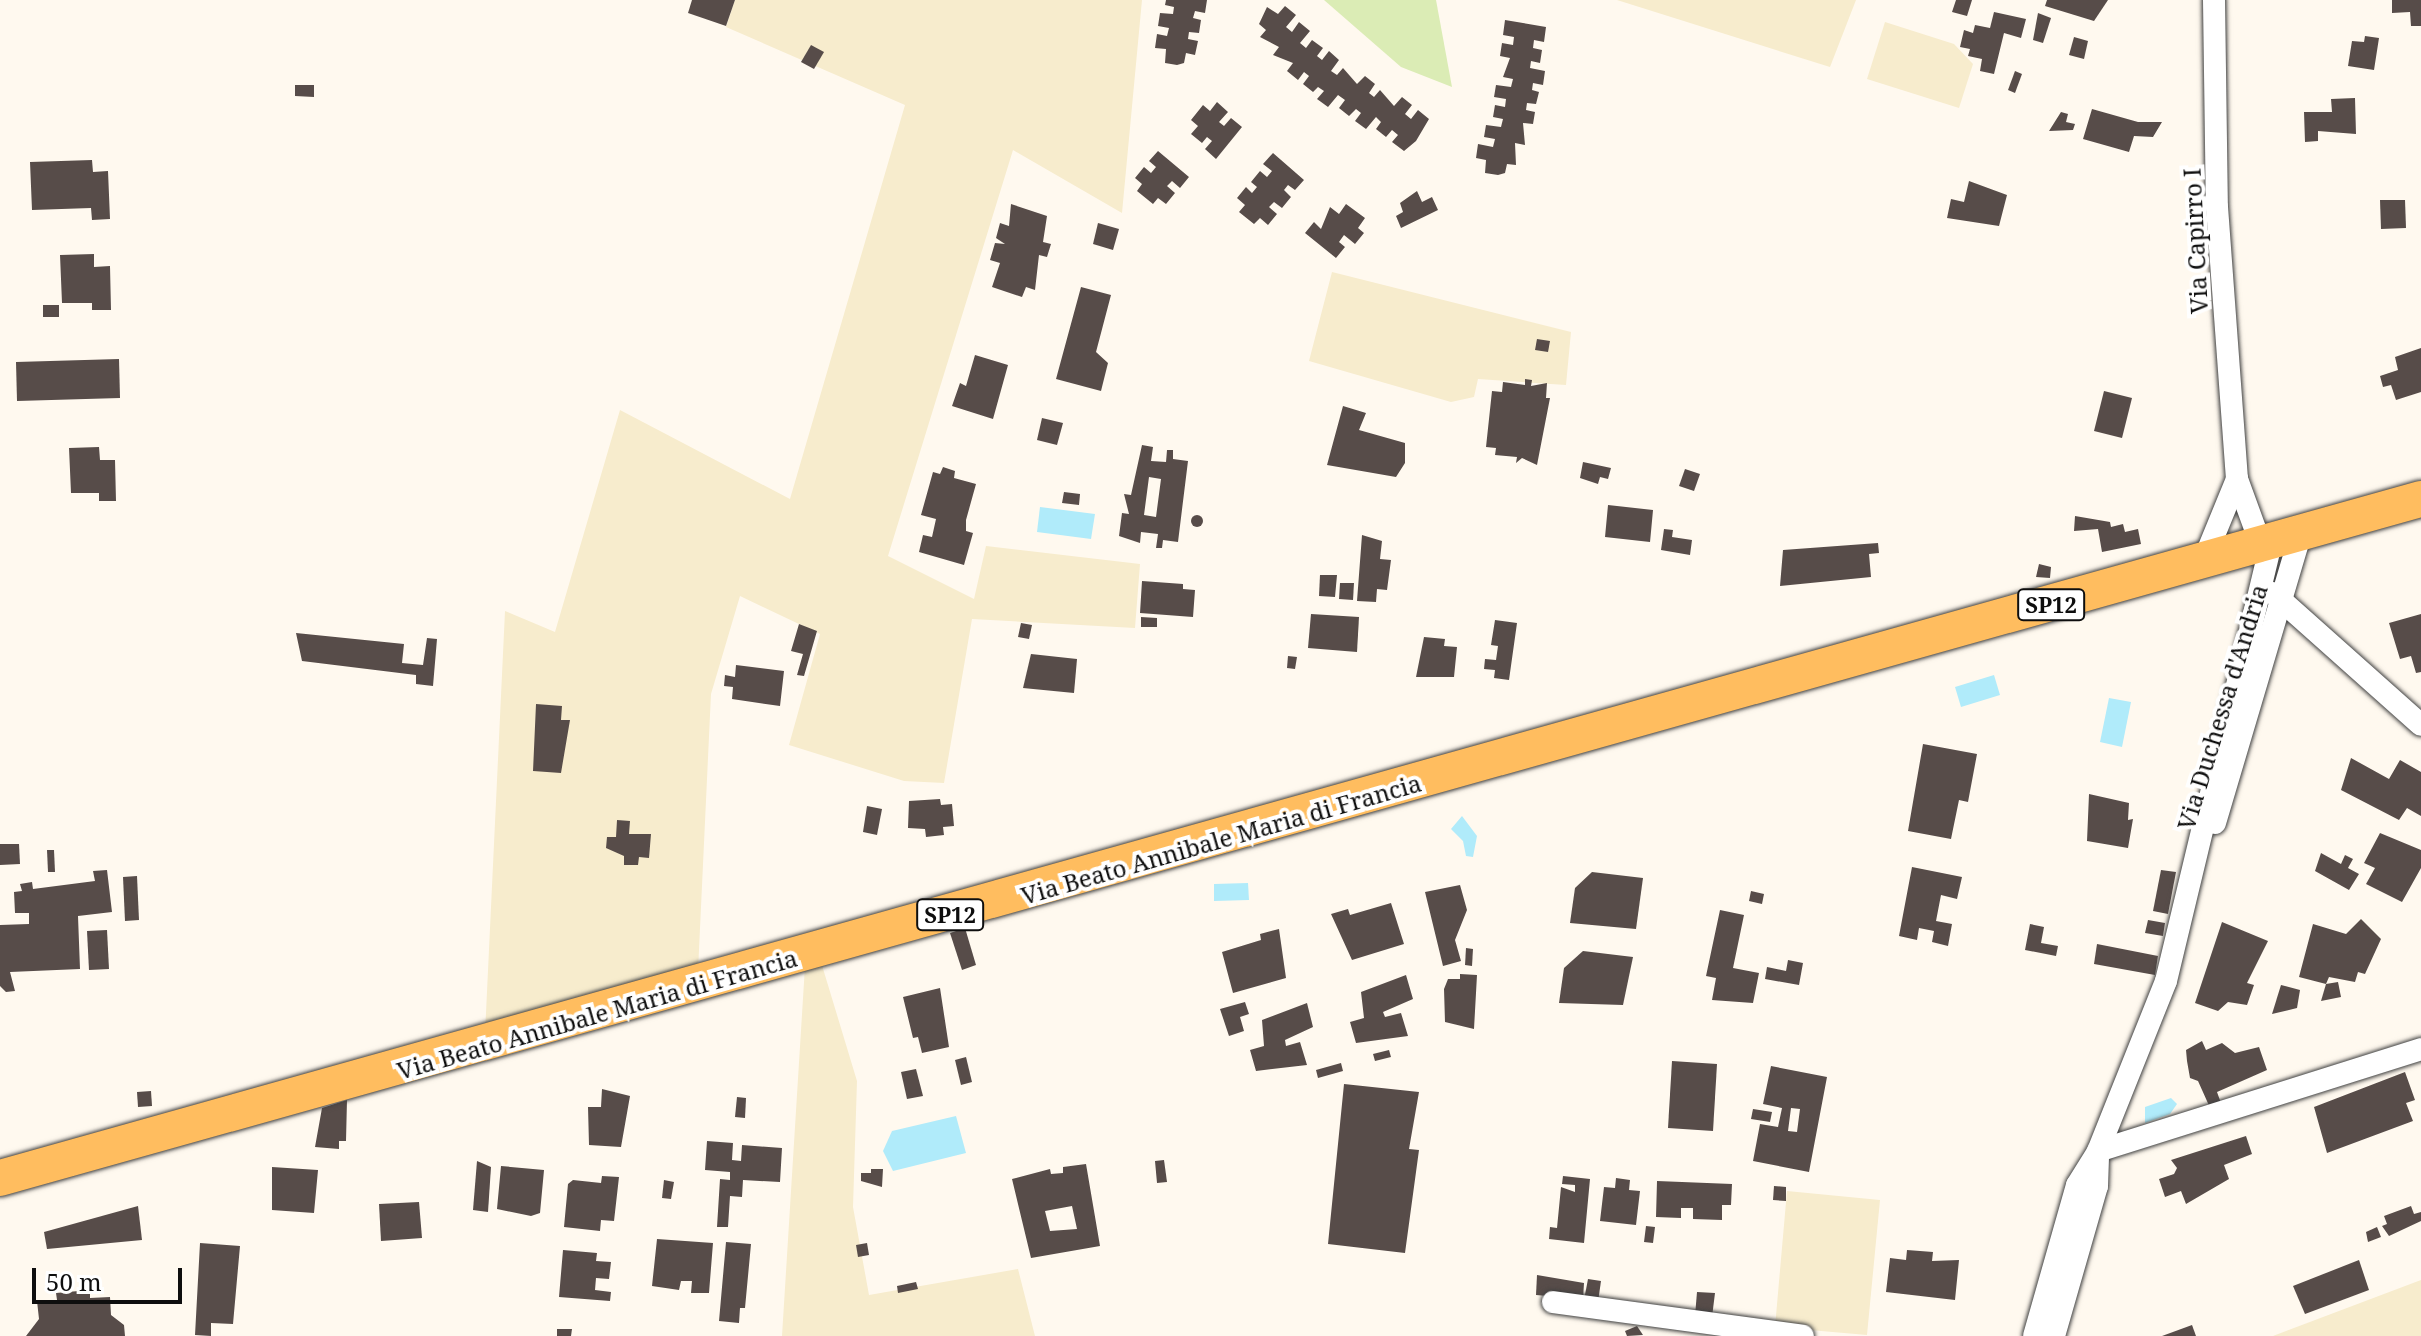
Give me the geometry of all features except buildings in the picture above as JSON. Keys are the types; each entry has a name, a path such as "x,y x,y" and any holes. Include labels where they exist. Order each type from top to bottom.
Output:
{"main road":[{"name":"SP12","path":"2268,543 2421,499"},
{"name":"Via Beato Annibale Maria di Francia","path":"0,1178 2268,543"}],"street":[{"name":"Via Capirro I","path":"2214,0 2217,207 2237,479 2268,543"},
{"name":"Via Capirro I","path":"2203,562 2237,479"},
{"path":"2227,506 2268,543"},
{"name":"Via Duchessa d'Andria","path":"2034,1336 2077,1185 2098,1151 2166,981 2268,543"},
{"name":"Via Duchessa d'Andria","path":"2186,894 2211,838 2281,600 2268,543"},
{"path":"2261,582 2421,725"},
{"path":"2098,1151 2421,1049"},
{"name":"Via Duchessa d'Andria","path":"2054,1336 2097,1186 2098,1151"},
{"path":"1553,1302 1803,1336"}],"shaded area":[{"path":"735,0 1142,0 1122,213 1013,150 888,556 974,599 986,546 1140,564 1135,628 972,619 944,783 904,781 789,745 820,634 740,596 711,694 698,971 485,1034 505,611 555,632 620,410 790,499 905,105 726,27"},
{"path":"1617,0 1856,0 1830,67"},
{"path":"1885,22 1954,44 1973,64 1959,108 1867,79"},
{"path":"1332,272 1571,332 1566,385 1478,379 1474,397 1451,402 1309,361"},
{"path":"821,962 857,1081 853,1207 869,1295 1018,1269 1035,1336 782,1336 805,966"},
{"path":"1787,1191 1880,1200 1867,1335 1775,1327"},
{"path":"2421,1280 2421,1336 2273,1336"}],"green space":[{"path":"1324,0 1436,0 1452,87 1401,67"}],"water":[{"path":"1040,507 1095,514 1091,539 1037,532"},
{"path":"1994,675 2000,695 1961,707 1955,687"},
{"path":"2109,698 2131,702 2122,747 2100,742"},
{"path":"1462,816 1477,836 1473,857 1466,856 1463,841 1451,829"},
{"path":"1248,883 1249,900 1214,901 1214,884"},
{"path":"2171,1098 2177,1104 2170,1114 2145,1123 2145,1107"},
{"path":"956,1116 966,1153 893,1171 883,1151 892,1131"}]}
